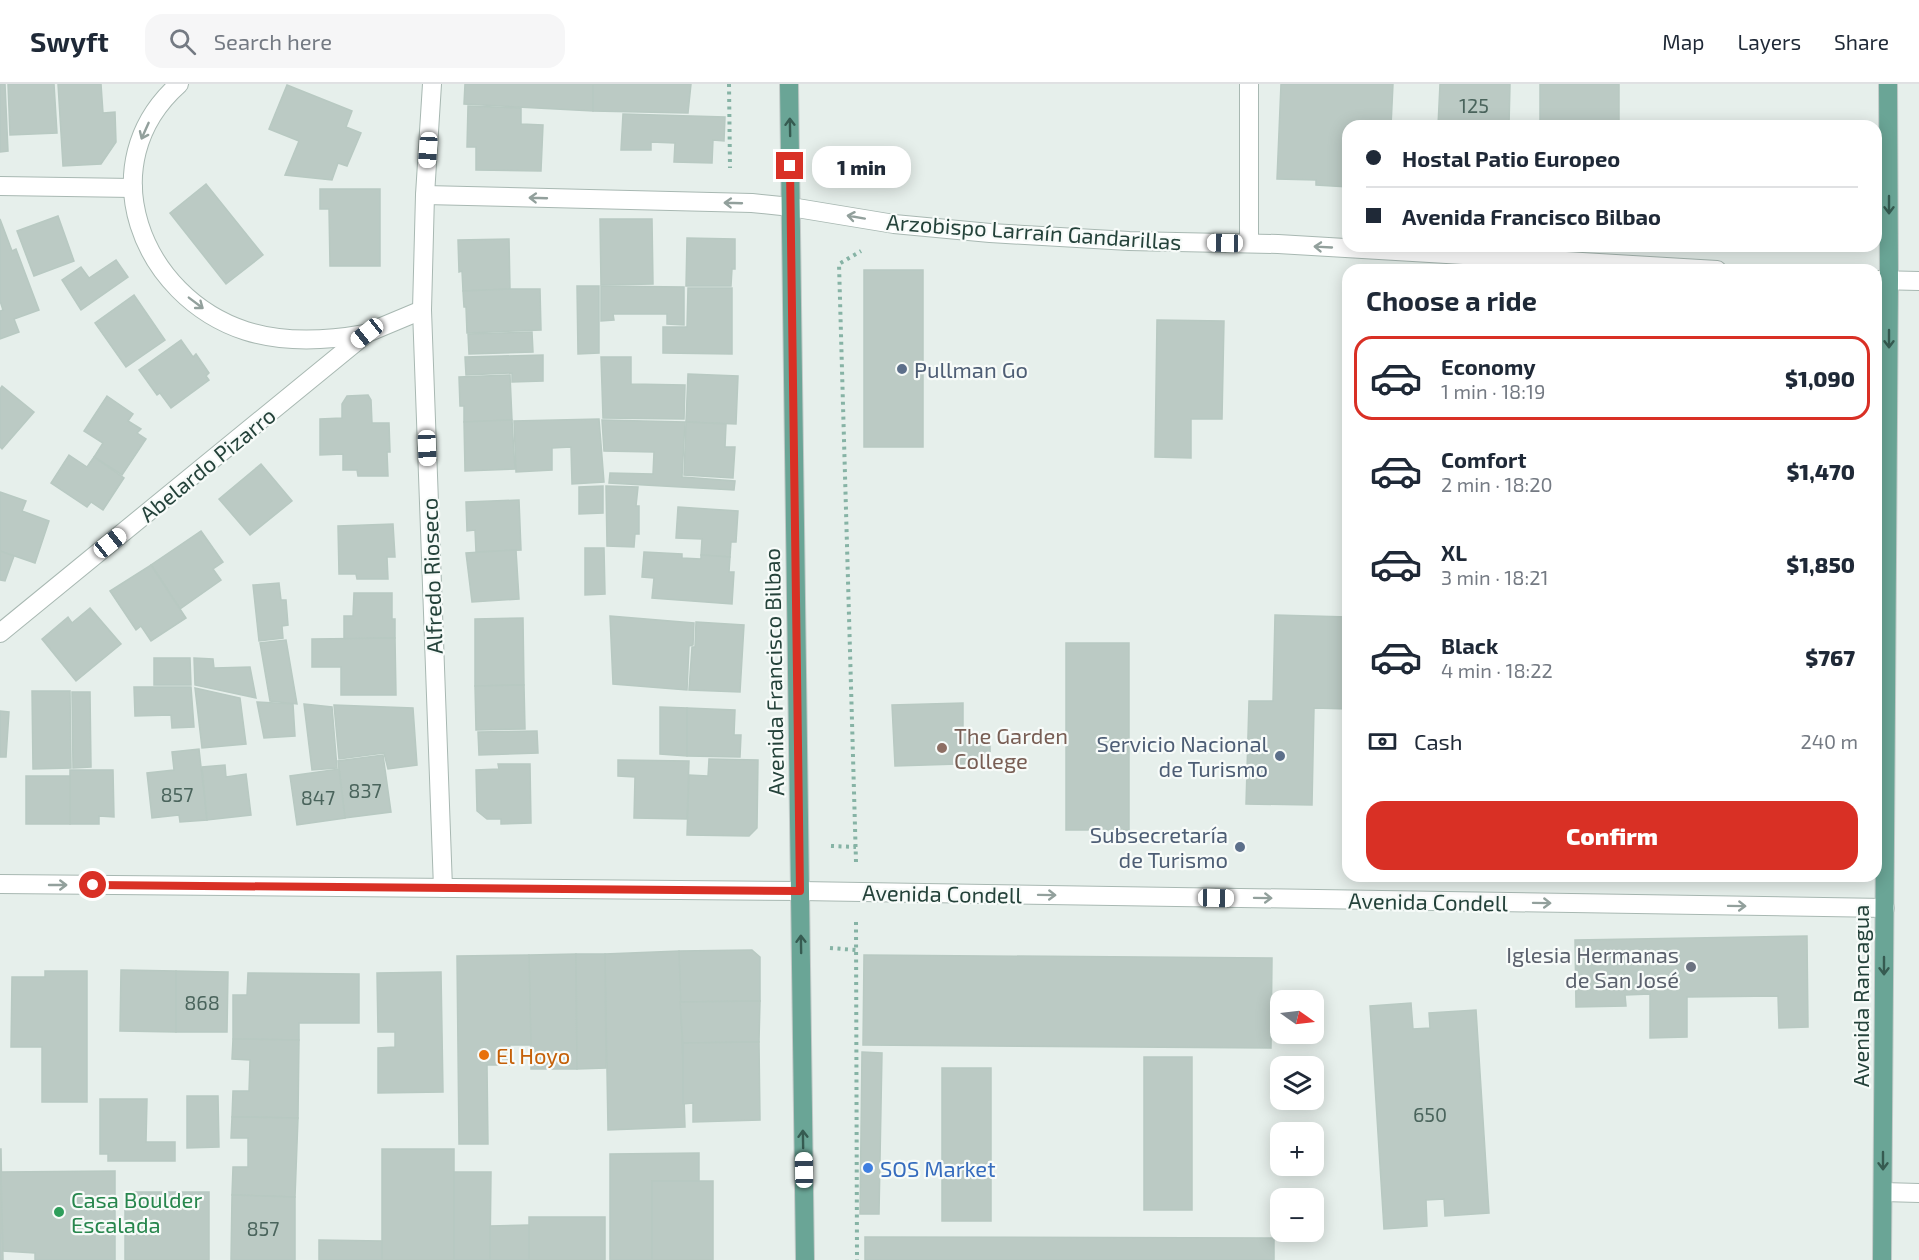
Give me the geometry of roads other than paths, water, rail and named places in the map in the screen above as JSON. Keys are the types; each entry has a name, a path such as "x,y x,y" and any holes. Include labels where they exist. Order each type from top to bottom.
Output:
{"main road":[{"name":"Avenida Francisco Bilbao","path":"789,84 805,1260"},
{"name":"Avenida Rancagua","path":"1882,1260 1883,280 1888,84"}],"street":[{"path":"179,84 162,102 145,130 136,160 134,205 139,225 154,261 180,291 210,314 246,331 269,337 299,340 341,338 367,333"},
{"name":"Alfredo Rioseco","path":"432,84 424,195 422,310 443,888"},
{"path":"1249,84 1249,243"},
{"path":"0,186 133,188"},
{"name":"Arzobispo Larraín Gandarillas","path":"424,195 752,203 894,224 990,233 1130,241 1249,243 1342,248"},
{"name":"Arzobispo Larraín Gandarillas","path":"1405,252 1613,264"},
{"path":"1883,280 1919,281"},
{"name":"Abelardo Pizarro","path":"0,633 367,333 422,310"},
{"name":"Avenida Condell","path":"0,884 800,891 1884,908"},
{"path":"1883,1192 1919,1194"}],"place":[{"name":"Pullman Go","path":"902,369"},
{"name":"The Garden College","path":"942,748"},
{"name":"Servicio Nacional de Turismo","path":"1280,756"},
{"name":"Subsecretaría de Turismo","path":"1240,847"},
{"name":"Iglesia Hermanas de San José","path":"1691,967"},
{"name":"El Hoyo","path":"484,1055"},
{"name":"SOS Market","path":"868,1168"},
{"name":"Casa Boulder Escalada","path":"59,1212"}]}
